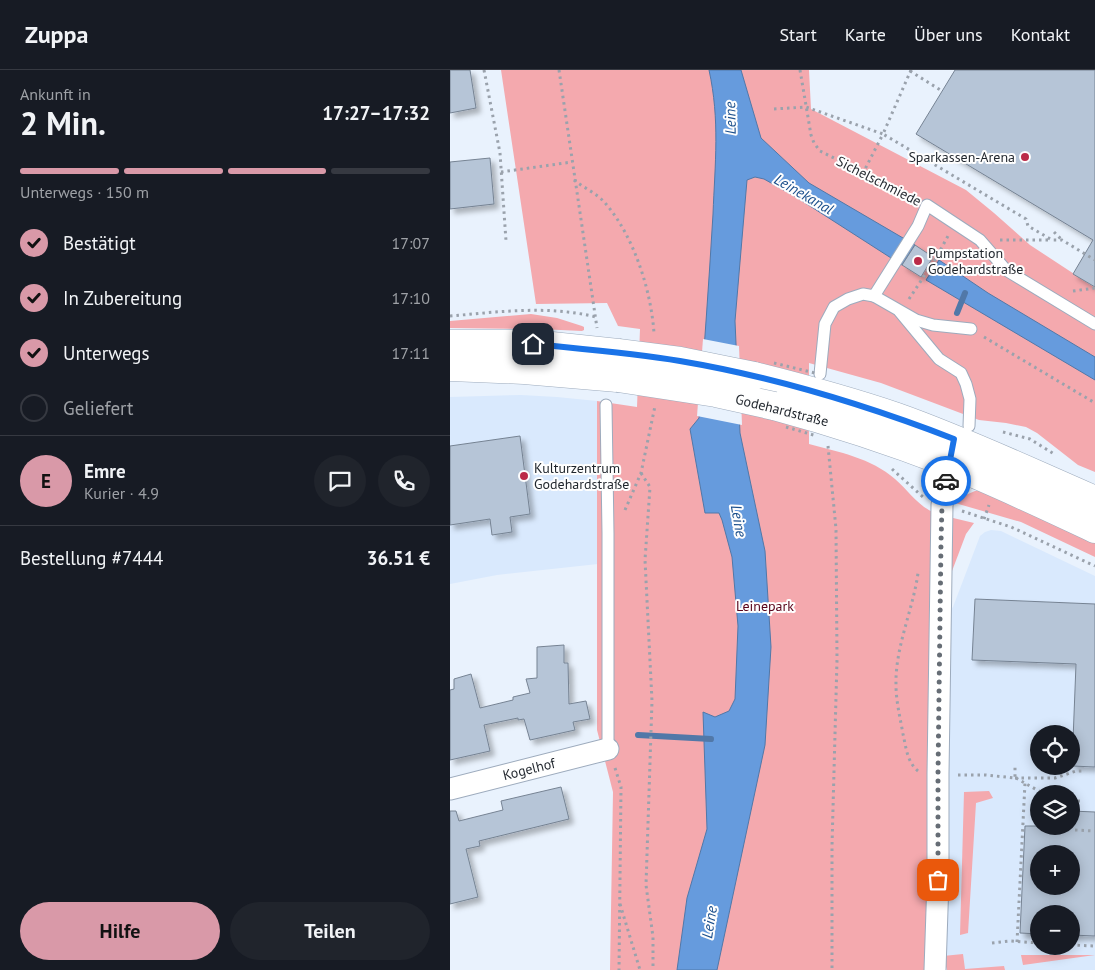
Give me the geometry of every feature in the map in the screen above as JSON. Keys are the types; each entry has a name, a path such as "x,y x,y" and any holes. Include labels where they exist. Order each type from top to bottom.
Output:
{"street":[{"name":"Godehardstraße","path":"450,344 533,344 618,365 716,393 820,405 878,437 958,443 1095,500"},
{"name":"Godehardstraße","path":"450,367 524,370 618,365"},
{"name":"Godehardstraße","path":"958,443 997,483 1095,529"},
{"path":"935,970 938,880 938,786 929,502 958,443"},
{"name":"Kogelhof","path":"450,789 608,749"}],"lane":[{"path":"927,205 980,240 1006,270 1095,324"},
{"name":"Sichelschmiede","path":"874,296 918,226 927,205"},
{"path":"820,405 825,324 834,307 848,299 863,294 874,296 916,320 933,325 971,329"},
{"path":"900,312 939,359 961,373 966,384 970,399 958,443"},
{"path":"606,405 608,749"}],"path":[{"path":"484,70 500,154 506,241"},
{"path":"560,70 598,334"},
{"name":"Sichelschmiede","path":"800,70 811,135 820,151 927,205"},
{"path":"863,173 883,134 910,71 942,91"},
{"path":"774,109 806,106 883,134 1026,218 1028,226 1052,240"},
{"path":"501,172 572,162"},
{"path":"900,312 936,258 955,222"},
{"path":"1054,232 1062,240 1095,260"},
{"path":"980,240 1062,240"},
{"path":"450,316 530,310 564,312 596,317"},
{"path":"971,329 1095,403"},
{"path":"820,405 836,529 837,660 832,846 832,970"},
{"path":"890,468 929,502 1011,526 1095,566"},
{"path":"641,473 650,487 645,560 652,701 646,885 653,937 653,970"},
{"path":"919,565 900,651 896,683 897,702 911,766 938,786"},
{"path":"608,749 621,787 619,970"},
{"path":"1015,767 1015,778"},
{"path":"976,775 1015,778 1055,778 1076,771 1083,771"},
{"path":"1015,778 1030,786"},
{"path":"1017,942 1024,783"},
{"path":"1080,830 1095,831"},
{"path":"620,901 640,970"},
{"path":"992,943 1030,943"},
{"path":"1080,945 1095,946"}],"shaded area":[{"name":"Kulturzentrum Godehardstraße","path":"521,395 597,401 598,564 497,575 450,584 450,397"},
{"path":"991,530 1001,531 1095,576 1095,970 947,970 944,964 948,612 953,607 980,536"}],"green space":[{"name":"Leinepark","path":"501,70 809,70 811,109 966,190 1030,245 1094,287 1095,285 1095,472 1078,465 1037,433 1026,427 979,420 881,383 809,363 809,444 843,453 876,466 895,479 917,501 933,512 926,970 610,970 613,792 597,730 597,401 637,407 640,329 618,326 607,303 536,304"},
{"path":"531,314 557,318 582,326 584,330 450,328 450,321"},
{"path":"975,491 981,491 1095,540 1095,557 1021,522 955,503 961,497"},
{"path":"949,517 974,523 966,534 949,579"},
{"path":"989,791 993,798 976,803 968,933 960,935 964,792"},
{"path":"963,954 965,969 1004,966 1005,970 947,970 943,956"},
{"path":"1021,955 1030,955 1095,955 1023,965"}],"water":[{"path":"709,70 741,70 761,138 809,183 915,245 902,265 796,197 764,179 755,177 747,180 735,321 740,433 765,551 771,647 765,745 717,970 677,970 687,898 707,829 703,712 715,717 729,711 735,699 738,626 732,557 719,513 705,513 690,429 699,418 716,159 715,106"},
{"path":"939,260 988,293 1095,357 1095,380 926,280"}],"pier":[{"path":"703,339 739,346 742,425 697,416"}],"building":[{"path":"450,70 470,70 476,108 450,113"},
{"name":"Sparkassen-Arena","path":"955,70 1095,70 1095,287 1073,274 1093,240 916,134"},
{"path":"490,158 494,204 450,209 450,162"},
{"name":"Pumpstation Godehardstraße","path":"915,245 933,257 921,277 902,265"},
{"path":"520,436 530,514 510,517 512,532 492,535 490,519 450,525 450,446"},
{"path":"975,599 1095,604 1095,767 1080,766 1080,725 1074,725 1076,664 972,660"},
{"path":"564,645 564,663 568,663 569,704 586,701 590,719 573,722 575,730 530,740 524,719 518,720 518,718 484,725 490,751 450,760 450,690 454,689 454,679 471,674 480,708 513,700 513,697 530,693 526,679 537,678 537,647"},
{"path":"561,787 569,819 479,841 480,846 466,849 478,897 450,904 450,811 456,811 459,821 503,810 501,801"},
{"path":"1080,811 1095,812 1095,936 1080,935 1080,905 1030,905 1030,934 1020,933 1025,826 1030,826 1030,835 1080,835"}],"waterway":[{"path":"957,313 965,293"},
{"path":"638,735 711,739"}],"way so far":[{"path":"938,880 941,542 942,505 946,481"}],"place":[{"name":"Sparkassen-Arena","path":"1025,157"},
{"name":"Pumpstation Godehardstraße","path":"918,261"},
{"name":"Kulturzentrum Godehardstraße","path":"524,476"}],"route":[{"path":"533,344 680,361 718,368 815,391 898,417 954,439 946,481"}],"water label":[{"name":"Leine","path":"730,118"},
{"name":"Leinekanal","path":"804,194"},
{"name":"Leine","path":"739,521"},
{"name":"Leine","path":"709,922"}]}
